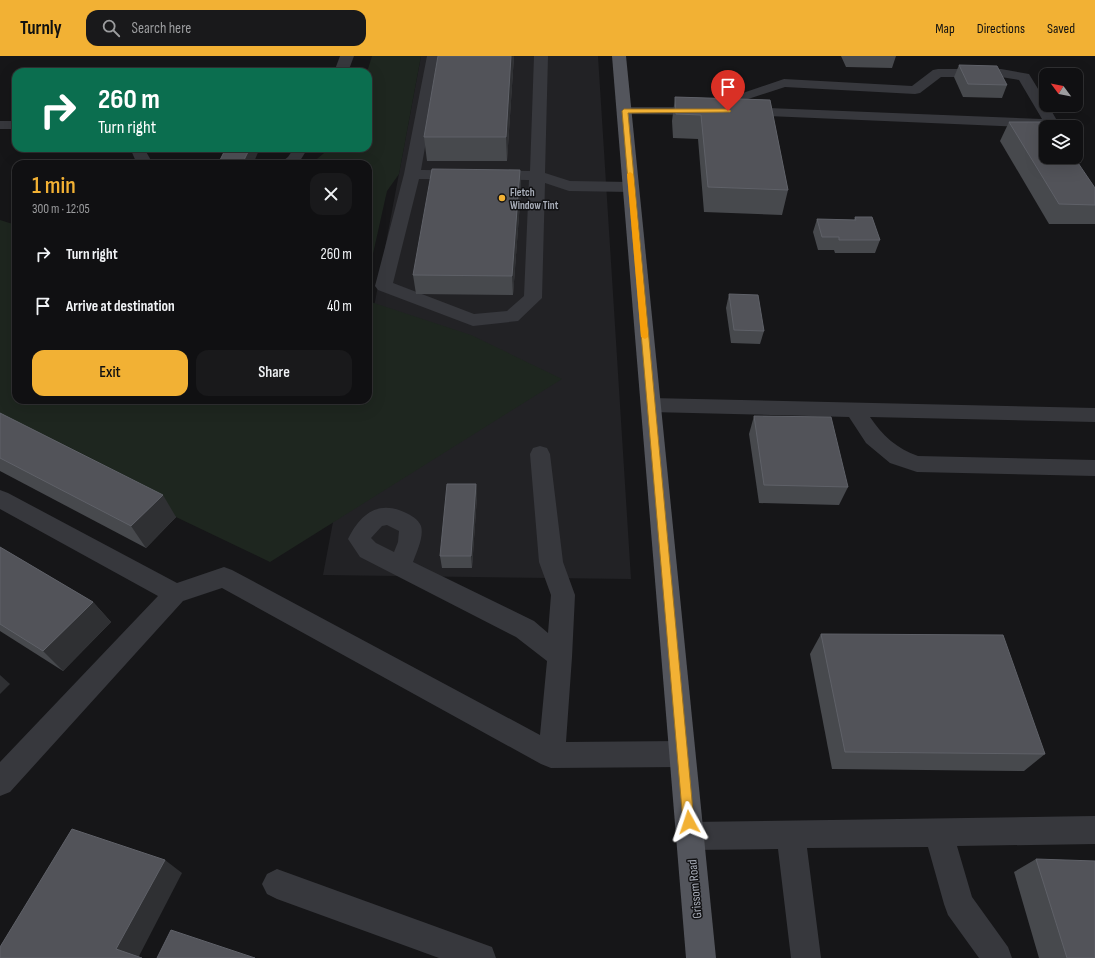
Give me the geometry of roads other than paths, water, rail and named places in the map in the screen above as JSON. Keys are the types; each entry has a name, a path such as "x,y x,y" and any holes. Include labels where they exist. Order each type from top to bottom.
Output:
{"main road":[{"name":"Grissom Road","path":"619,56 701,958"}],"lane":[{"path":"342,68 347,56"},
{"path":"434,56 412,174 384,286 473,320 512,317 533,298 541,56"},
{"path":"624,111 728,111 746,111 1052,124 1024,77 1000,73 938,73 915,90 784,83 736,100 725,100 728,111"},
{"path":"0,125 12,125"},
{"path":"412,174 538,176 569,186 631,187"},
{"path":"651,405 684,407 854,408 1095,415"},
{"path":"854,408 873,438 897,457 917,464 1095,468"},
{"path":"540,454 551,562 563,595 560,657 551,755"},
{"path":"0,498 175,594"},
{"path":"400,565 525,629 560,657"},
{"path":"0,782 175,594 224,577 551,755 682,754"},
{"path":"690,836 1095,830"},
{"path":"939,833 959,904 997,958"},
{"path":"791,834 806,958"},
{"path":"277,884 481,958"}],"place":[{"name":"Fletch Window Tint","path":"502,198"}]}
